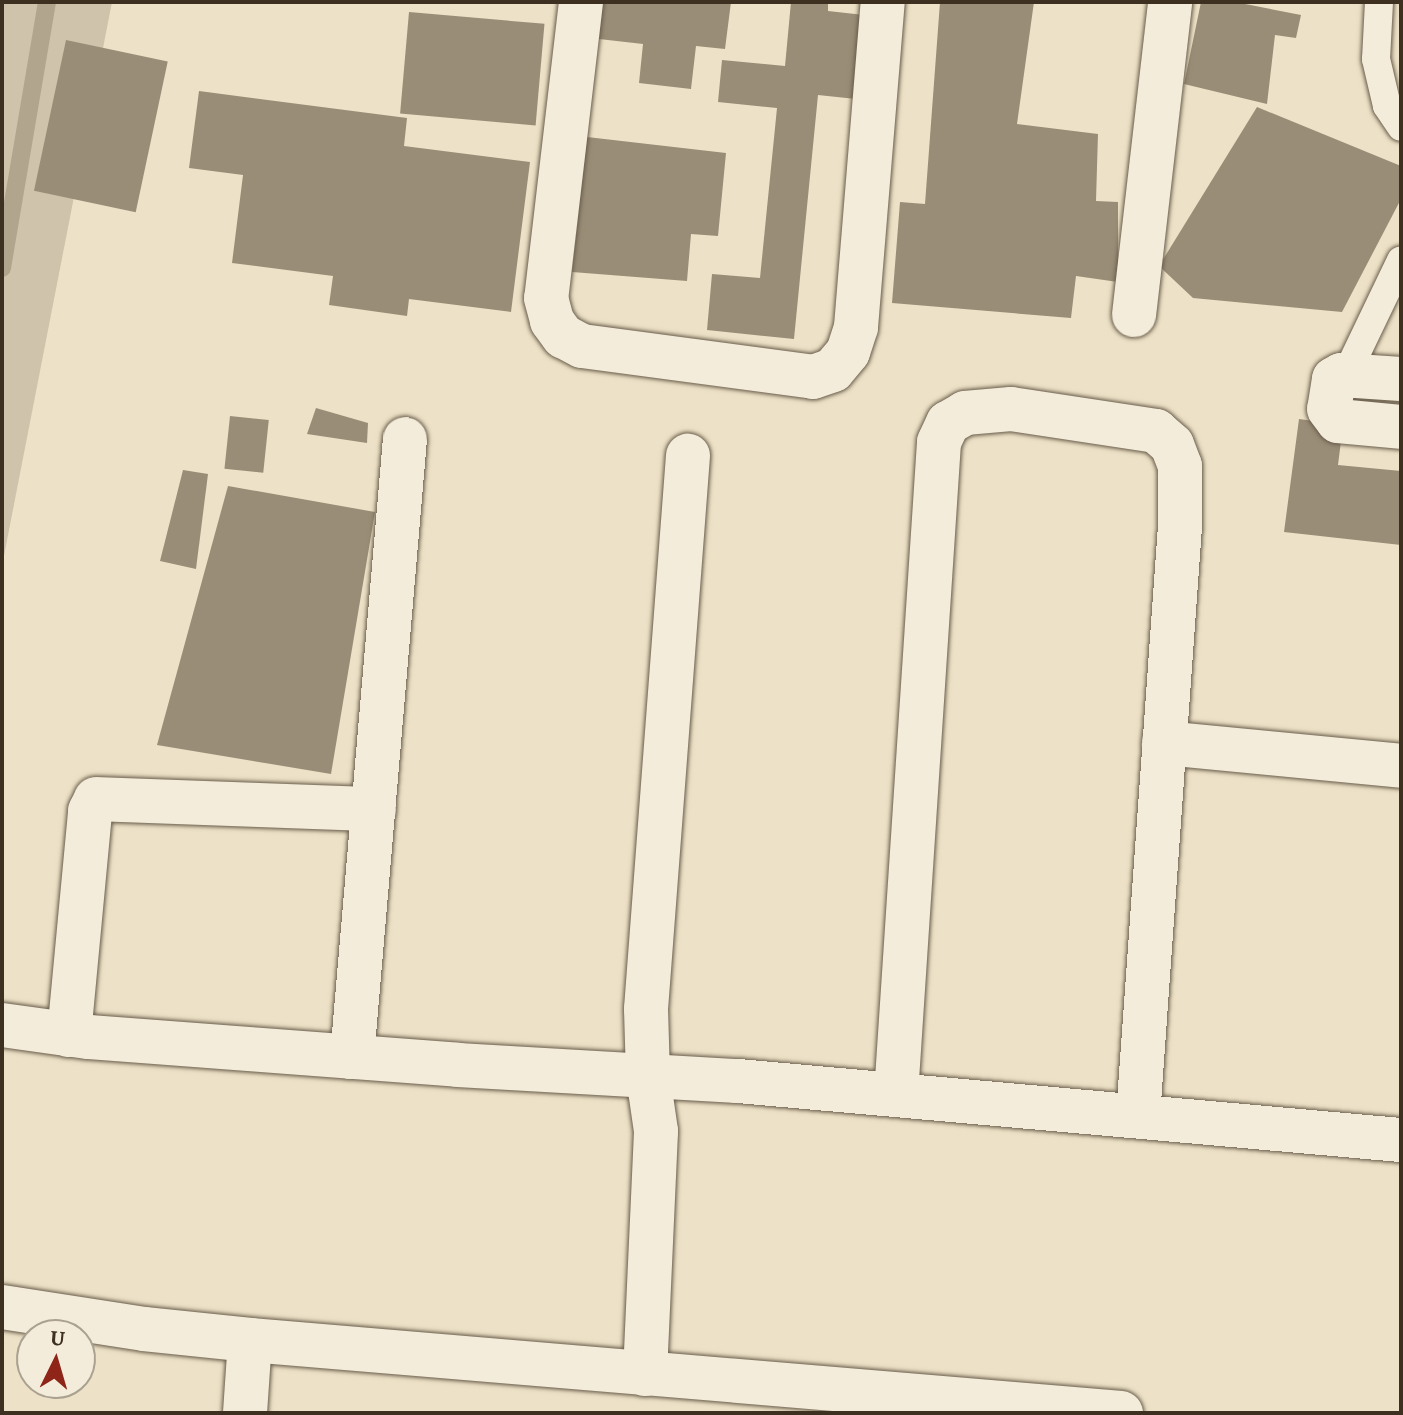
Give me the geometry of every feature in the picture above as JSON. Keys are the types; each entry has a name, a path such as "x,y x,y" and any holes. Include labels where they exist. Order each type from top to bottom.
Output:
{"street":[{"path":"581,2 546,298 552,321 563,336 582,346 813,377 833,370 848,352 856,327 883,2"},
{"path":"1134,315 1170,2"},
{"path":"1401,379 1346,375 1334,379 1329,409 1334,418 1401,427"},
{"path":"896,1095 939,442 948,423 965,413 1011,409 1156,431 1172,445 1180,466 1180,526 1138,1116"},
{"path":"352,1057 405,439"},
{"path":"645,1374 656,1131 648,1076 646,1009 688,456"},
{"path":"1164,743 1401,766"},
{"path":"69,1035 90,811 96,799 374,809"},
{"path":"2,1025 69,1035 896,1095 1401,1140"},
{"path":"2,1307 144,1329 250,1340 1094,1412"},
{"path":"245,1413 250,1340"}],"lane":[{"path":"1379,2 1376,59 1387,106 1401,127"},
{"path":"1346,375 1401,260"}],"shaded area":[{"path":"2,2 112,2 2,566"}],"building":[{"path":"603,2 731,2 725,49 696,46 691,89 639,83 643,44 599,39"},
{"path":"791,2 828,2 828,11 864,15 856,99 818,95 794,339 707,330 712,274 760,278 777,108 718,102 722,60 785,66"},
{"path":"940,2 1034,2 1017,124 1098,134 1096,201 1118,202 1118,282 1076,276 1071,318 892,303 900,202 925,204"},
{"path":"1201,2 1235,2 1301,15 1296,38 1275,35 1267,104 1184,84"},
{"path":"409,12 544,24 536,125 400,114"},
{"path":"66,40 168,62 136,212 34,191"},
{"path":"199,91 407,118 404,146 530,162 511,312 409,299 407,316 329,305 333,276 232,263 243,175 189,168"},
{"path":"1257,107 1401,166 1401,199 1342,312 1193,298 1159,266"},
{"path":"587,137 726,153 718,236 691,234 687,281 572,272"},
{"path":"316,408 368,423 367,443 307,434"},
{"path":"230,416 269,420 263,473 224,469"},
{"path":"1299,419 1343,425 1338,465 1401,471 1401,545 1284,532"},
{"path":"183,470 208,474 196,569 160,561"},
{"path":"228,486 375,512 331,774 157,745"}],"waterway":[{"path":"2,268 47,2"}]}
